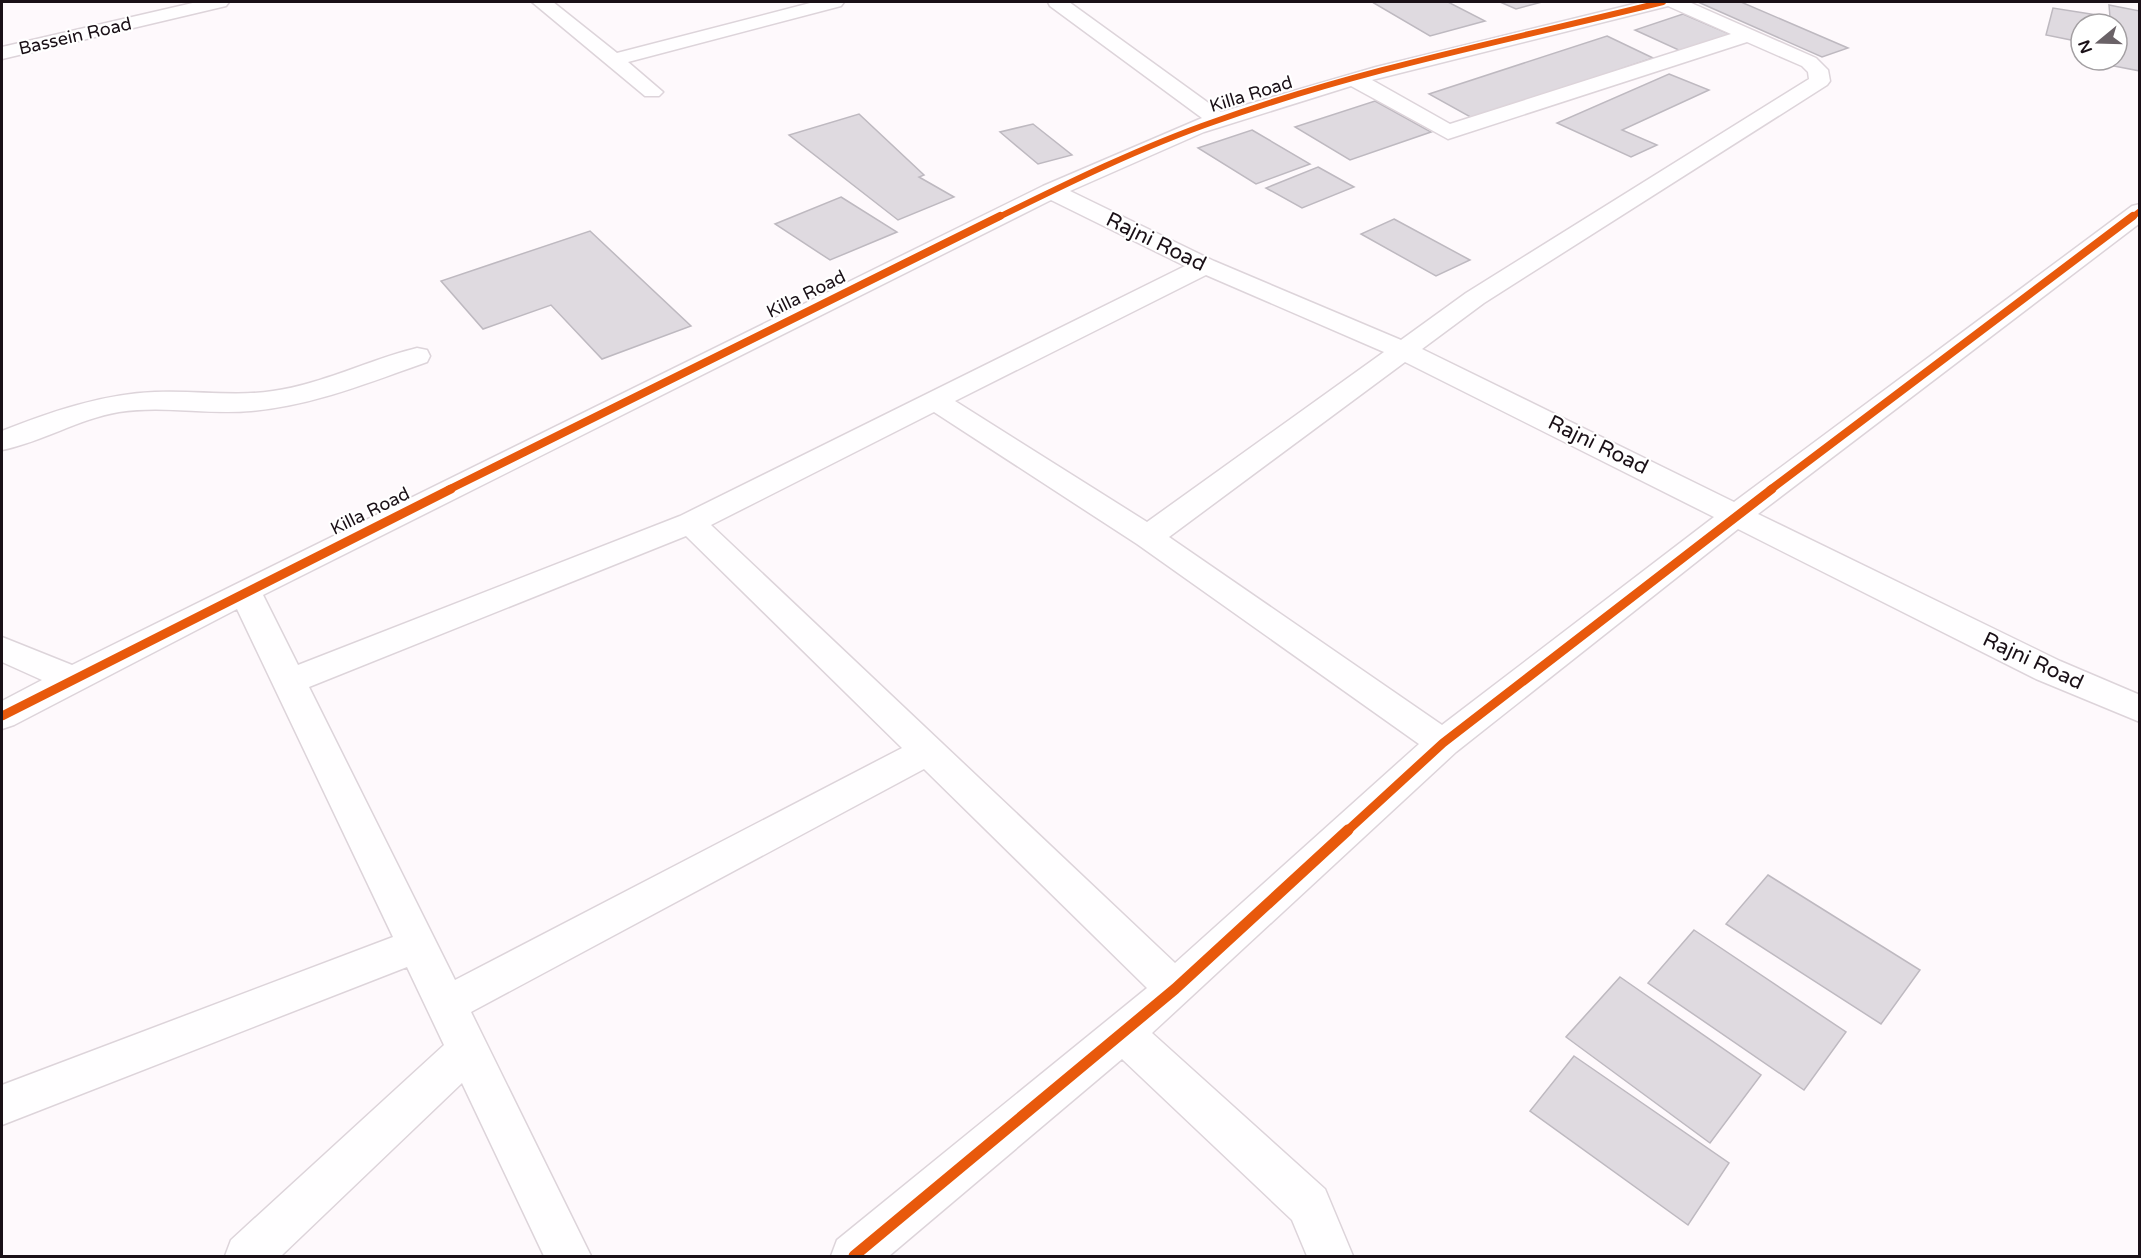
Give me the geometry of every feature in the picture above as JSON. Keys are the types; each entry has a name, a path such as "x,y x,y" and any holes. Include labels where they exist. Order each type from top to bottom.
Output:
{"street":[{"name":"Bassein Road","path":"2,43 174,2"},
{"name":"Bassein Road","path":"2,53 219,2"},
{"path":"542,2 652,92"},
{"path":"614,60 834,2"},
{"path":"1057,2 1218,120"},
{"name":"Killa Road","path":"2,716 245,591 1050,191 1218,120 1356,80 1663,2"},
{"path":"1148,537 1475,298 1820,81 1818,70 1809,62 1674,2"},
{"path":"1356,80 1449,132 1749,35"},
{"name":"Rajni Road","path":"1050,191 1205,266 1402,350 1738,514 2048,670 2139,709"},
{"path":"854,1257 1175,989 1443,743 1738,514 2139,211"},
{"path":"289,682 691,523 1205,266"},
{"path":"2,441 41,426 105,407 154,400 256,402 323,387 417,356"},
{"path":"935,400 1148,537 1443,743"},
{"path":"691,523 1175,989"},
{"path":"245,591 568,1257"},
{"path":"2,649 71,679"},
{"path":"446,1005 928,752"},
{"path":"2,1105 417,945"},
{"path":"1123,1033 1309,1205 1330,1257"},
{"path":"248,1257 468,1050"}],"building":[{"path":"1372,2 1448,2 1485,21 1430,36"},
{"path":"1500,2 1542,2 1516,9"},
{"path":"1698,2 1741,2 1848,48 1822,57"},
{"path":"2109,5 2140,11 2140,71 2129,69 2129,12 2110,12"},
{"path":"2053,8 2078,12 2069,12 2069,40 2046,35"},
{"path":"1683,14 1732,35 1683,52 1635,30"},
{"path":"1607,36 1653,58 1474,119 1429,94"},
{"path":"1669,74 1709,90 1622,130 1657,145 1631,157 1557,123"},
{"path":"1375,101 1431,132 1350,160 1295,127"},
{"path":"859,114 924,175 919,177 954,197 898,220 789,135"},
{"path":"1033,124 1072,155 1038,164 1000,132"},
{"path":"1252,130 1310,164 1256,184 1198,148"},
{"path":"1318,167 1354,187 1302,208 1266,188"},
{"path":"841,197 897,232 830,260 775,224"},
{"path":"1394,219 1470,260 1436,276 1361,234"},
{"path":"590,231 691,326 602,359 551,305 483,329 441,281"},
{"path":"1768,875 1920,970 1881,1024 1726,924"},
{"path":"1694,930 1846,1032 1804,1090 1648,983"},
{"path":"1620,977 1761,1075 1710,1143 1566,1037"},
{"path":"1574,1056 1729,1163 1688,1225 1530,1111"}],"cycle path":[{"path":"2,716 245,591 1051,191 1155,145 1218,120 1328,86 1439,56 1663,2"},
{"path":"854,1256 1175,989 1443,743 1738,514 2140,211"}]}
